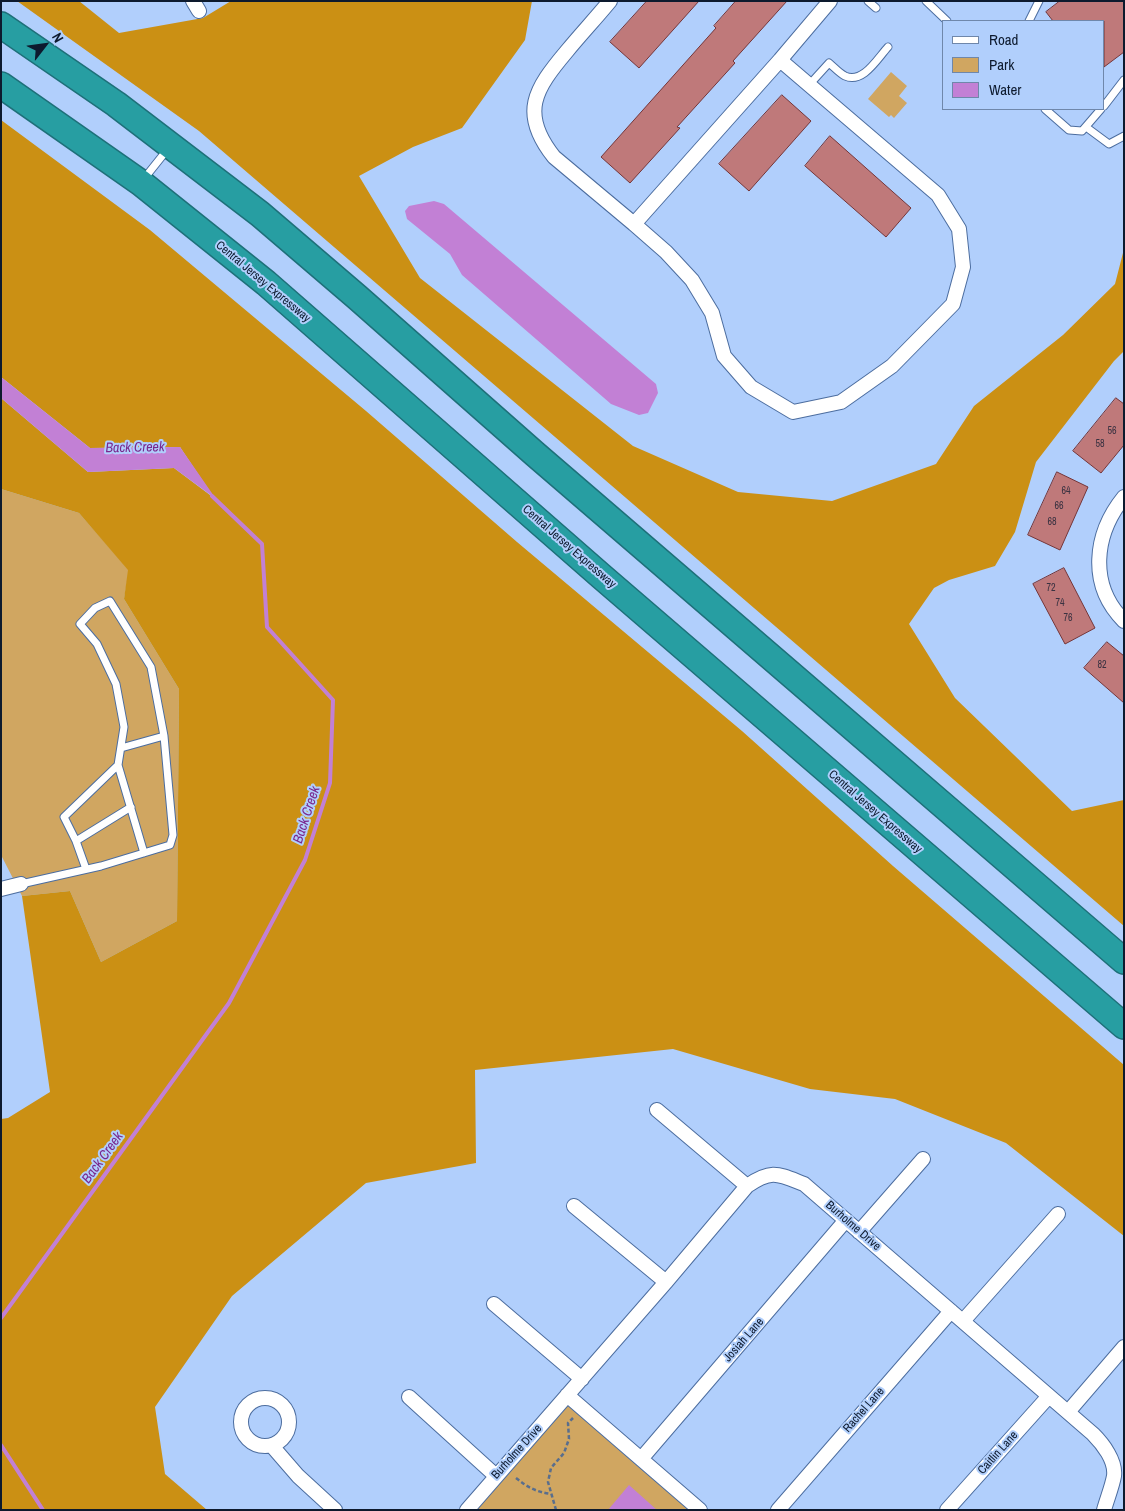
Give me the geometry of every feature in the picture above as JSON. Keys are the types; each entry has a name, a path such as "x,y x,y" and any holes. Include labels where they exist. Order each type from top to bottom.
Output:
{"highway":[{"path":"1,25 50,57 171,145 260,214 535,454 1124,961"},
{"name":"Central Jersey Expressway","path":"1,85 141,183 279,294 601,576 1124,1026"}],"street":[{"path":"610,1 547,75 536,96 534,116 544,144 554,157 666,252 692,280 712,313 724,356 751,387 793,412 841,402 892,366 953,304 964,267 959,229 938,195 780,60"},
{"path":"634,224 830,1"},
{"path":"1124,497 1112,511 1105,525 1100,542 1099,559 1105,592 1112,606 1124,620"},
{"path":"1,889 21,884"},
{"path":"657,1110 747,1186"},
{"path":"860,1232 922,1159"},
{"name":"Burholme Drive","path":"467,1510 747,1186 757,1179 769,1175 783,1175 804,1184 1103,1444 1114,1474 1104,1510"},
{"path":"574,1206 666,1282"},
{"path":"963,1321 1058,1214"},
{"name":"Josiah Lane","path":"641,1459 846,1220"},
{"path":"494,1304 582,1379"},
{"name":"Rachel Lane","path":"778,1510 951,1311"},
{"path":"1068,1412 1124,1347"},
{"path":"568,1395 700,1510"},
{"name":"Caitlin Lane","path":"947,1510 1049,1396"},
{"path":"409,1397 496,1476"},
{"path":"272,1446 298,1476 335,1510"}],"lane":[{"path":"868,1 876,8"},
{"path":"926,1 946,20"},
{"path":"1029,20 1039,1"},
{"path":"809,85 829,63 843,75 854,78 862,76 888,47"},
{"path":"1105,105 1124,80"},
{"path":"1046,110 1069,130 1082,131 1100,110"},
{"path":"1086,127 1109,144 1124,136"},
{"path":"141,183 171,145"},
{"path":"21,884 86,869 170,845 173,835 164,736 151,667 110,601 95,608 80,624 98,644 116,684 124,727 118,765 144,852"},
{"path":"121,748 164,736"},
{"path":"86,869 76,841 64,817 118,765"},
{"path":"76,841 131,808"}],"path":[{"path":"556,1510 548,1482 551,1468 564,1453 568,1439 568,1424 574,1418"},
{"path":"516,1478 524,1485 538,1492 551,1494"}],"green space":[{"path":"891,72 907,86 899,96 907,103 894,118 891,115 889,117 868,99"},
{"path":"1,489 79,513 129,570 124,599 179,689 177,921 101,962 70,891 22,896 1,855"},
{"path":"567,1395 700,1510 468,1510"}],"shaded area":[{"path":"17,1 79,1 119,33 203,18 231,1 532,1 525,40 462,128 413,147 359,176 420,278 633,446 738,492 832,501 936,464 974,406 1063,335 1115,284 1124,249 1124,351 1114,361 1036,462 1015,532 995,566 949,580 934,588 909,624 955,698 1072,811 1124,800 1124,926 199,131"},
{"path":"1,120 150,230 366,411 517,542 742,731 893,866 1124,1065 1124,1236 1006,1143 895,1099 810,1089 673,1049 475,1070 476,1163 366,1183 232,1296 155,1407 165,1474 207,1510 1,1510 1,1119 8,1118 50,1092 22,896 70,891 101,962 177,921 179,689 124,599 128,570 79,513 1,489 1,398 88,472 174,468 214,498 180,447 90,448 1,377"}],"water":[{"path":"434,201 444,204 656,384 658,393 648,413 639,415 611,404 462,275 450,254 407,219 405,211 409,206"},
{"path":"1,377 90,448 180,447 216,499 174,468 88,472 1,398"},
{"path":"629,1485 657,1510 608,1510"}],"building":[{"path":"647,1 699,1 639,68 610,42"},
{"path":"736,1 787,1 733,61 735,63 677,127 680,128 630,183 601,157 716,28 714,26"},
{"path":"1060,1 1124,1 1124,52 1105,66 1105,20 1052,20 1046,12"},
{"path":"782,95 811,121 749,191 719,164"},
{"path":"830,136 911,208 886,237 805,166"},
{"path":"1116,398 1124,404 1124,445 1101,473 1073,451"},
{"path":"1057,472 1088,487 1060,550 1028,535"},
{"path":"1064,568 1095,628 1065,644 1033,584"},
{"path":"1107,642 1124,656 1124,703 1084,668"}],"waterway":[{"name":"Back Creek","path":"1,1318 229,1003 305,860 330,783 333,700 267,627 262,544 212,496"},
{"name":"Back Creek","path":"1,1445 43,1510"}]}
